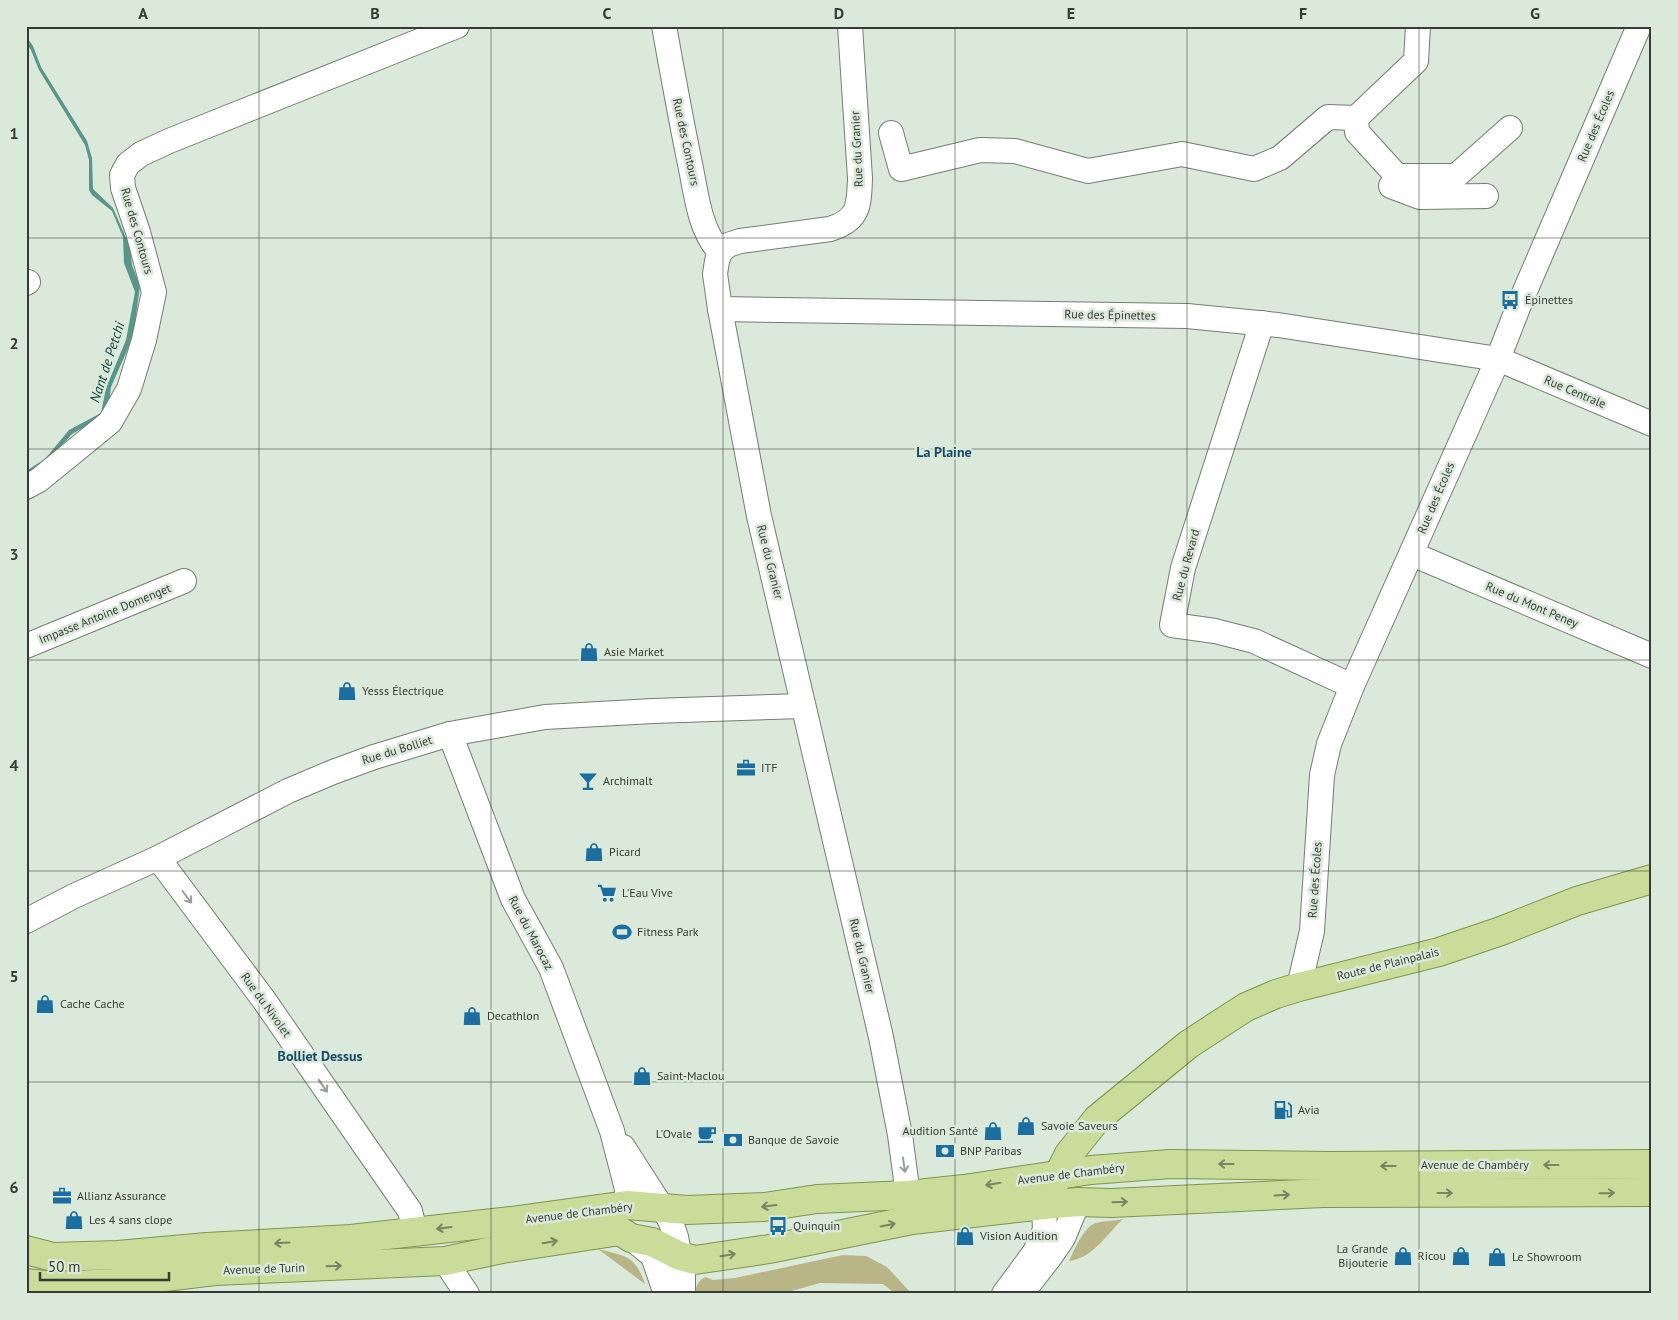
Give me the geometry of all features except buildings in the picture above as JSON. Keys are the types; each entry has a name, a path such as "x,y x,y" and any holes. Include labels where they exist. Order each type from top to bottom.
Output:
{"main road":[{"name":"Route de Plainpalais","path":"1051,1190 1069,1154 1097,1119 1189,1044 1246,1007 1276,994 1299,987 1439,952 1501,931 1577,901 1652,879"},
{"name":"Route de Plainpalais","path":"1083,1189 1103,1133 1142,1082"},
{"name":"Avenue de Chambéry","path":"492,1222 627,1205 672,1213 764,1207 817,1199 908,1195 970,1188 1083,1189 1170,1164 1340,1166 1652,1164"},
{"name":"Avenue de Chambéry","path":"1083,1189 1112,1203 1323,1193 1652,1192"},
{"name":"Avenue de Chambéry","path":"502,1249 647,1245 695,1260 769,1249 1051,1190"},
{"name":"Avenue de Turin","path":"26,1250 53,1257 118,1255 206,1247 380,1237 492,1222"},
{"name":"Avenue de Turin","path":"26,1282 55,1286 114,1283 215,1271 445,1261 502,1249"}],"street":[{"name":"Rue des Contours","path":"26,487 39,480 110,422 129,389 144,340 154,292 138,232 123,188 122,175 128,164 141,154 169,141 458,26"},
{"name":"Rue des Contours","path":"664,26 678,107 701,216 708,236 720,252"},
{"name":"Rue du Granier","path":"850,26 860,178 860,201 852,218 843,225 830,229 740,241 728,245 720,252 715,268 720,309 759,516 878,1027 900,1136 908,1195"},
{"path":"891,133 901,169 980,150 1015,151 1088,171 1182,154 1254,169 1280,158 1328,117 1356,118 1416,61 1418,26"},
{"name":"Rue des Écoles","path":"1299,987 1312,931 1322,775 1330,744 1352,686 1498,359 1519,305 1639,26"},
{"path":"1356,118 1358,132 1396,176 1456,176 1510,128"},
{"path":"1396,176 1392,186 1420,197 1486,196"},
{"name":"Rue des Épinettes","path":"720,309 1187,316 1262,323 1498,359"},
{"name":"Rue du Revard","path":"1262,323 1183,568 1172,625 1215,631 1254,641 1352,686"},
{"name":"Rue Centrale","path":"1498,359 1652,424"},
{"name":"Rue du Mont Peney","path":"1412,554 1652,656"},
{"name":"Impasse Antoine Domenget","path":"26,646 184,581"},
{"name":"Rue du Bolliet","path":"26,921 74,896 158,858 288,791 374,757 450,734 545,717 802,706"},
{"name":"Rue du Marocaz","path":"450,734 513,899 550,968 612,1132 627,1189 627,1205"},
{"name":"Rue du Nivolet","path":"158,858 264,1000 410,1211 415,1232"},
{"name":"Rue du Marocaz","path":"612,1132 648,1184 672,1213 676,1237 647,1245"},
{"path":"1021,1294 1063,1238 1083,1189"},
{"path":"1004,1294 1035,1252 1045,1230 1051,1190"},
{"path":"647,1245 672,1213"},
{"path":"647,1245 672,1213"},
{"path":"647,1245 666,1294"},
{"path":"647,1245 683,1274 683,1294"},
{"path":"445,1261 467,1294"},
{"path":"112,1294 200,1280 215,1271"}],"shaded area":[{"path":"1123,1219 1092,1251 1078,1259 1069,1261 1080,1239 1092,1225 1099,1222"},
{"path":"598,1249 628,1258 637,1267 645,1284"},
{"path":"843,1255 866,1256 887,1267 912,1294 896,1294 883,1284 820,1283 781,1294 695,1294 698,1284 706,1277 713,1280 735,1278"}],"water":[{"path":"26,36 33,46 41,67 87,141 92,158 93,189 113,208 126,238 129,239 132,265 140,286 133,337 111,387 109,403 103,416 72,434 48,461 26,476 26,471 45,459 69,430 101,413 106,388 126,340 135,292 124,263 123,237 112,211 92,195 89,190 89,160 85,145 39,70 26,43"}],"place":[{"name":"Épinettes","path":"1510,300"},
{"name":"Asie Market","path":"589,652"},
{"name":"Yesss Électrique","path":"347,691"},
{"name":"ITF","path":"746,768"},
{"name":"Archimalt","path":"588,781"},
{"name":"Picard","path":"594,852"},
{"name":"L'Eau Vive","path":"607,893"},
{"name":"Fitness Park","path":"622,932"},
{"name":"Cache Cache","path":"45,1004"},
{"name":"Decathlon","path":"472,1016"},
{"name":"Saint-Maclou","path":"642,1076"},
{"name":"Avia","path":"1283,1110"},
{"name":"Savoie Saveurs","path":"1026,1126"},
{"name":"Audition Santé","path":"993,1131"},
{"name":"L'Ovale","path":"707,1134"},
{"name":"Banque de Savoie","path":"733,1140"},
{"name":"BNP Paribas","path":"945,1151"},
{"name":"Allianz Assurance","path":"62,1196"},
{"name":"Les 4 sans clope","path":"74,1220"},
{"name":"Quinquin","path":"778,1226"},
{"name":"Vision Audition","path":"965,1236"},
{"name":"La Grande Bijouterie","path":"1403,1256"},
{"name":"Ricou","path":"1461,1256"},
{"name":"Le Showroom","path":"1497,1257"}],"district":[{"name":"La Plaine","path":"944,452"},
{"name":"Bolliet Dessus","path":"320,1056"}],"water label":[{"name":"Nant de Petchi","path":"107,362"}]}
